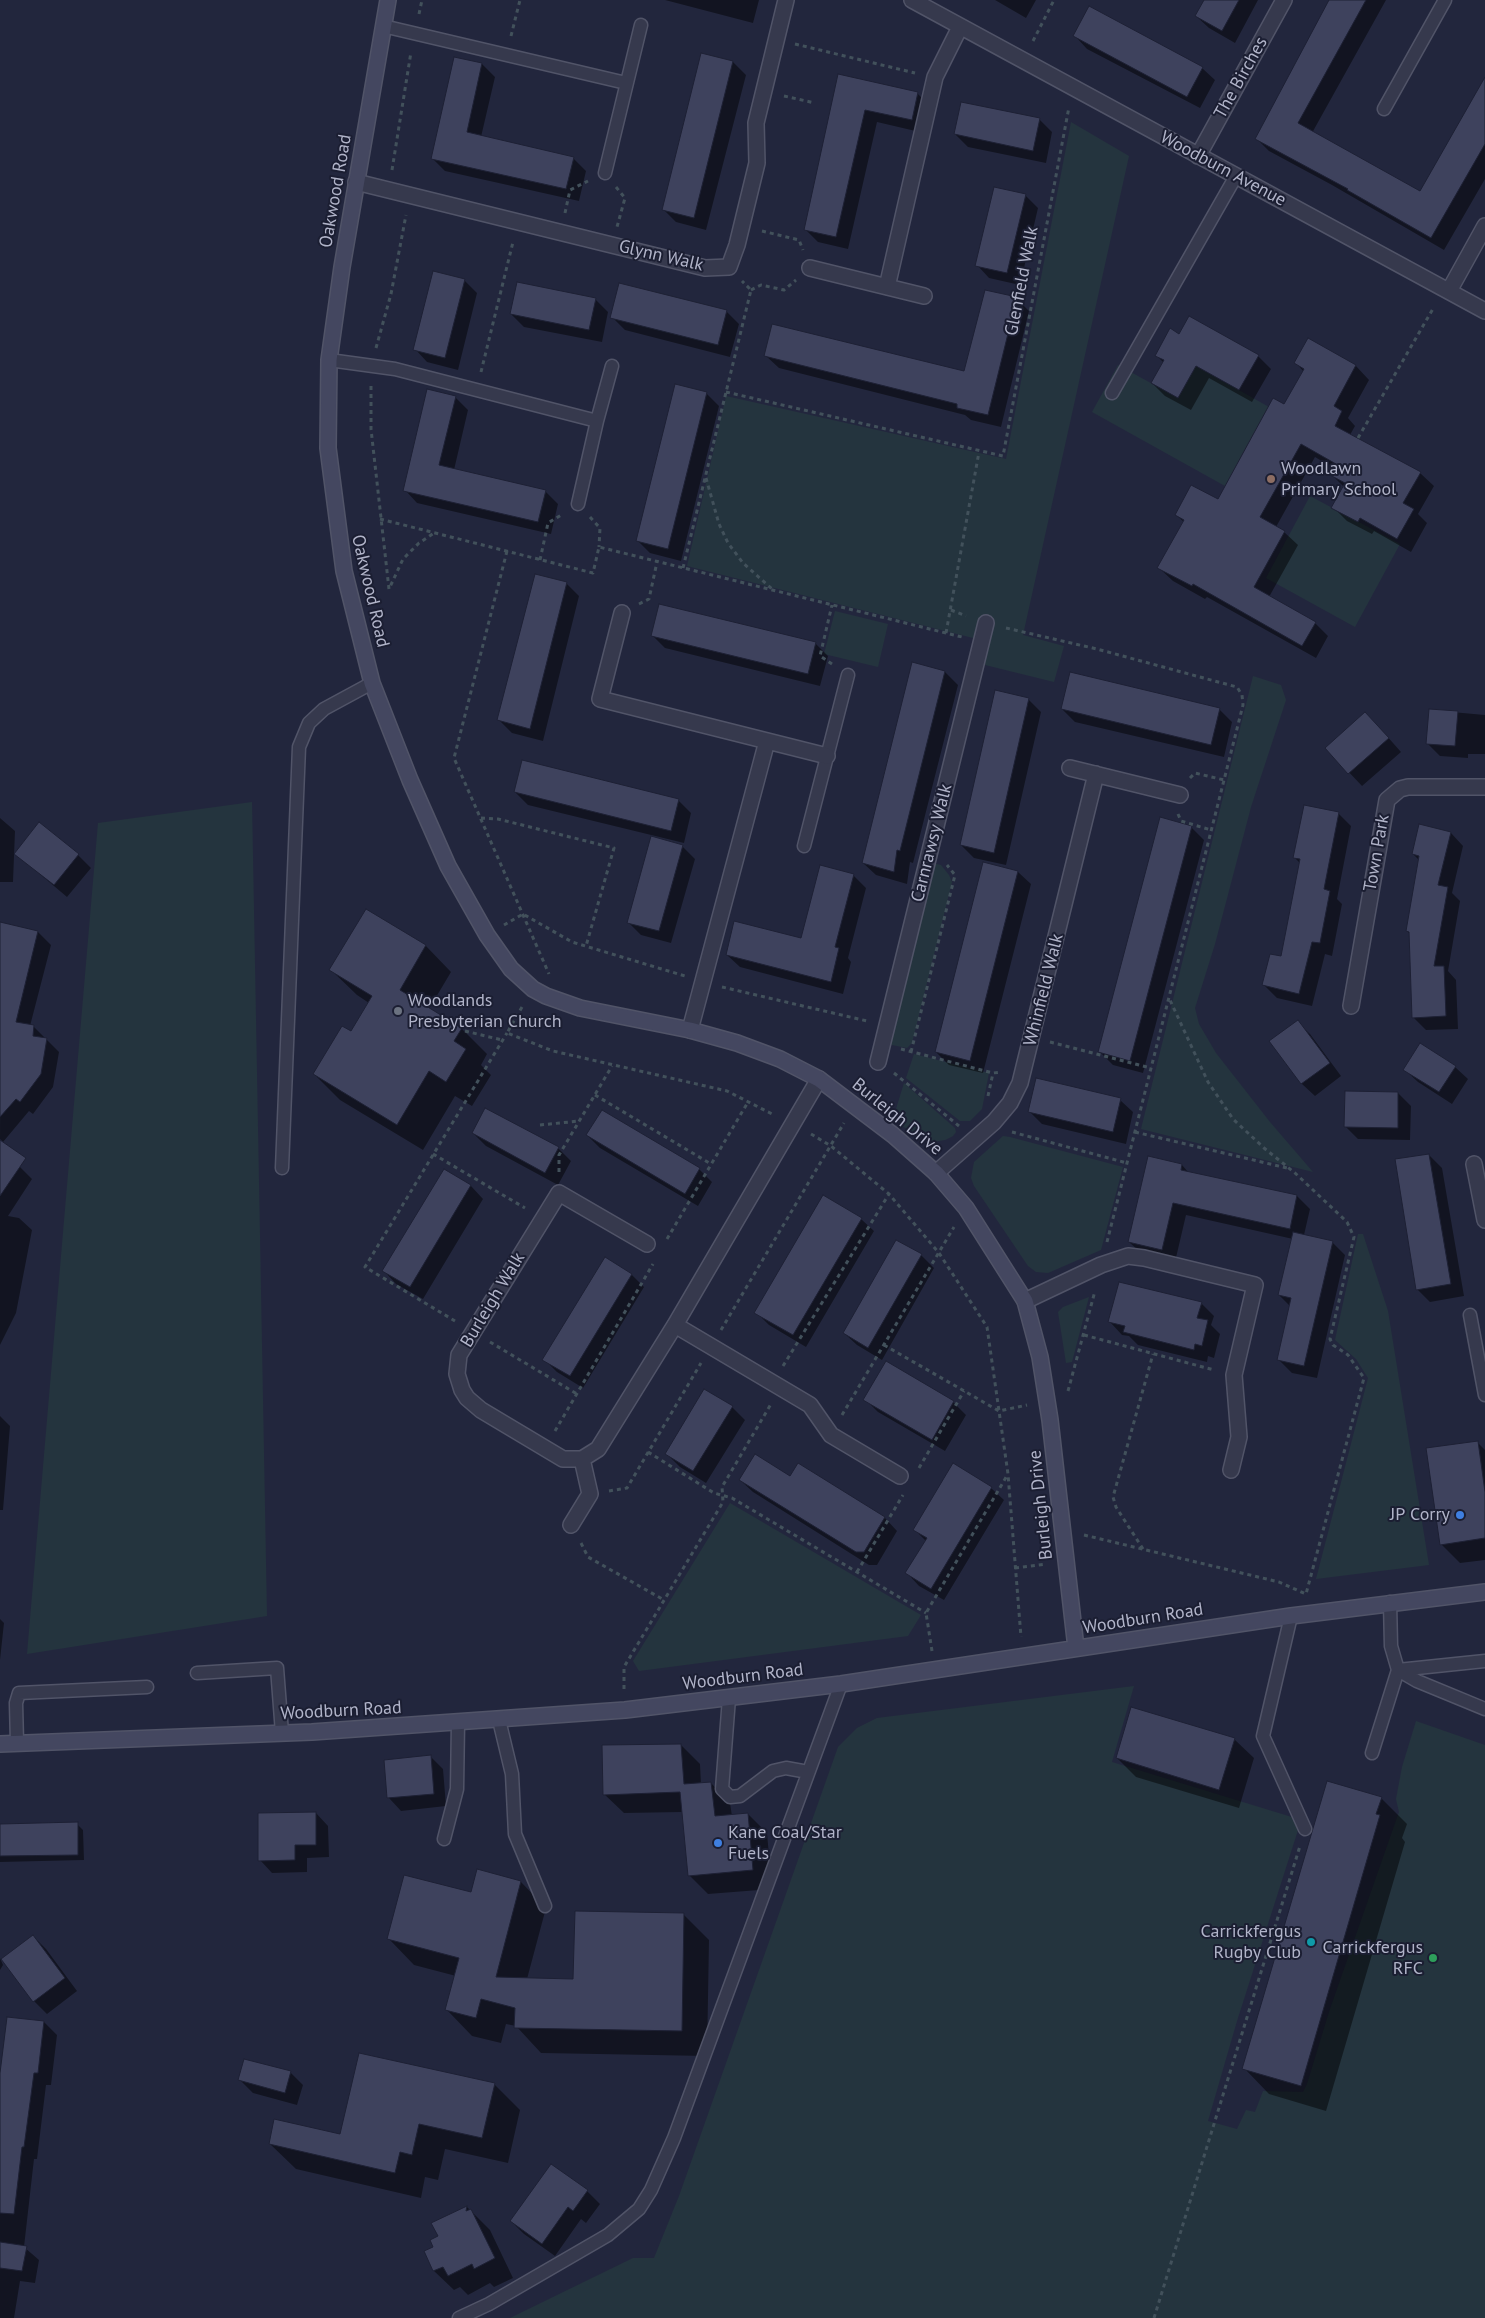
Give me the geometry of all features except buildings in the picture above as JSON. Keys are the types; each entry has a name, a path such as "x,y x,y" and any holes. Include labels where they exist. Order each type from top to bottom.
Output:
{"street":[{"name":"Oakwood Road","path":"388,0 342,267 330,360 328,448 337,527 344,571 372,683 410,780 448,866 487,935 512,969 533,989 560,1002 602,1014 690,1030"},
{"name":"Glynn Walk","path":"356,182 705,268 729,267 742,226 757,163 756,123 786,0"},
{"name":"Woodburn Avenue","path":"912,0 1485,312"},
{"name":"The Birches","path":"1198,156 1284,0"},
{"path":"888,287 935,78 960,27"},
{"path":"1447,290 1485,226"},
{"path":"810,268 924,296"},
{"path":"622,613 600,699 827,756"},
{"name":"Carnrawsy Walk","path":"878,1062 986,623"},
{"path":"690,1030 767,741"},
{"path":"1070,768 1180,795"},
{"name":"Whinfield Walk","path":"936,1173 989,1126 1005,1110 1014,1097 1024,1070 1096,774"},
{"name":"Town Park","path":"1351,1006 1387,800 1400,789 1408,787 1485,787"},
{"name":"Burleigh Drive","path":"690,1030 736,1043 780,1059 820,1079 893,1135 936,1173 978,1224 1025,1301 1040,1357 1048,1401 1076,1648"},
{"path":"571,1525 590,1494 582,1459 594,1453 605,1441 820,1079"},
{"path":"1474,1164 1485,1220"},
{"path":"559,1193 647,1244"},
{"name":"Burleigh Walk","path":"559,1193 464,1346 457,1364 458,1383 464,1394 481,1410 562,1459 582,1459"},
{"path":"1025,1301 1101,1265 1118,1258 1133,1256 1255,1285 1234,1375 1239,1437 1231,1470"},
{"path":"675,1325 810,1405 831,1435 900,1476"},
{"name":"Woodburn Road","path":"0,1744 282,1733 498,1720 624,1710 840,1684 1291,1616 1390,1602 1485,1592"}],"lane":[{"path":"1384,109 1445,0"},
{"path":"605,173 641,25"},
{"path":"383,26 626,83"},
{"path":"1112,393 1236,176"},
{"path":"330,360 372,365 597,421"},
{"path":"578,504 612,366"},
{"path":"804,846 848,675"},
{"path":"282,1168 299,747 309,723 324,708 372,683"},
{"path":"1470,1315 1485,1395"},
{"path":"1372,1753 1398,1670 1391,1646 1390,1602"},
{"path":"1291,1616 1263,1736 1305,1829"},
{"path":"1398,1670 1485,1661"},
{"path":"197,1673 277,1668 282,1733"},
{"path":"1398,1670 1417,1680 1485,1708"},
{"path":"459,2318 489,2304 608,2235 639,2209 651,2190 674,2138 840,1684"},
{"path":"16,1743 16,1703 19,1693 147,1687"},
{"path":"729,1698 722,1789 730,1797 740,1796 773,1771 786,1768 808,1772"},
{"path":"498,1720 512,1774 515,1834 545,1906"},
{"path":"444,1839 457,1789 458,1722"}],"path":[{"path":"389,190 414,34 422,0"},
{"path":"507,56 520,0"},
{"path":"1023,59 1054,0"},
{"path":"777,40 935,78"},
{"name":"Glenfield Walk","path":"979,452 1003,456 1072,87"},
{"path":"764,92 815,103"},
{"path":"560,232 570,190 605,173 625,198 612,244"},
{"path":"410,194 391,294 372,365 371,429 388,589 402,559 419,543 434,533"},
{"path":"476,390 518,222"},
{"path":"683,568 751,290 761,285 784,290 810,268 799,240 742,226"},
{"path":"729,267 751,290"},
{"path":"1358,438 1447,290"},
{"path":"726,392 979,452 946,633"},
{"path":"706,477 720,524 728,543 743,563 774,591"},
{"path":"380,519 540,560 593,573 599,548 600,528 578,504 548,523 540,560"},
{"path":"599,548 982,642"},
{"path":"507,551 454,758 560,1002"},
{"path":"622,613 649,599 657,562"},
{"path":"832,605 820,656 848,675"},
{"path":"481,818 498,819 614,848 586,946"},
{"path":"911,1052 955,875 947,866 928,858"},
{"path":"1081,1534 1279,1582 1306,1594 1364,1378 1348,1355 1333,1345 1330,1339 1354,1237 1346,1222 1233,1119 1208,1082 1169,998"},
{"path":"525,1002 365,1267 577,1394"},
{"path":"465,1031 502,1040"},
{"path":"507,1033 553,1051 727,1091 793,1124 831,1146 889,1194 939,1252 987,1327 1008,1474 1022,1657"},
{"path":"884,1345 999,1411 1066,1398 1084,1335 1151,1068 1032,1038"},
{"path":"882,1044 993,1072 1024,1070"},
{"path":"878,1062 904,1080 973,1141"},
{"path":"559,1193 559,1155 612,1066"},
{"path":"595,1095 711,1164"},
{"path":"664,1244 748,1102"},
{"path":"590,1494 627,1488 854,1105"},
{"path":"540,1124 580,1121"},
{"path":"989,1126 1127,1163"},
{"path":"1135,1132 1290,1169"},
{"path":"433,1154 543,1218"},
{"path":"624,1710 624,1667 723,1502 722,1487 777,1385 889,1194"},
{"path":"831,1435 939,1252"},
{"path":"545,1449 655,1260"},
{"path":"1084,1335 1234,1375"},
{"path":"1144,1550 1116,1507 1113,1497 1153,1354"},
{"path":"648,1452 714,1493 732,1498 926,1613"},
{"path":"935,1669 926,1613 1008,1474"},
{"path":"571,1525 588,1557 664,1600"},
{"path":"1015,1568 1047,1564 1046,1553 1064,1553"},
{"path":"1154,2318 1305,1829"}],"shaded area":[{"path":"1071,122 1129,156 1023,635 1064,646 1054,682 981,664 985,641 687,566 726,396 1006,459"},
{"path":"1118,365 1178,398 1196,366 1269,407 1225,486 1092,412"},
{"path":"1310,496 1400,544 1355,627 1266,578"},
{"path":"835,611 888,624 878,667 824,654"},
{"path":"1253,676 1281,685 1286,700 1251,807 1215,944 1195,1008 1199,1024 1216,1053 1270,1122 1313,1172 1141,1129"},
{"path":"252,802 267,1616 27,1654 98,823"},
{"path":"932,863 941,865 952,882 912,1043 907,1048 887,1044"},
{"path":"914,1054 989,1073 982,1109 970,1121 960,1121 906,1078"},
{"path":"904,1083 955,1128 956,1132 953,1136 945,1140 933,1142 922,1136 920,1138 901,1125 896,1109"},
{"path":"1003,1136 1123,1167 1101,1250 1048,1273 1036,1272 1028,1266 974,1186 971,1178 974,1162"},
{"path":"1358,1234 1363,1234 1388,1311 1429,1565 1316,1579 1368,1378 1356,1359 1335,1340"},
{"path":"1089,1297 1072,1362 1066,1363 1058,1312 1063,1307"},
{"path":"730,1503 921,1615 908,1636 639,1671 633,1661"},
{"path":"1134,1686 1112,1762 1295,1818 1299,1827 1237,2021 1208,2121 1237,2129 1246,2110 1255,2112 1263,2091 1303,2092 1307,2084 1329,2012 1399,1812 1396,1799 1402,1767 1416,1721 1485,1745 1485,2318 510,2318 633,2258 654,2258 679,2196 838,1747 857,1728 877,1718"}],"place":[{"name":"Woodlawn Primary School","path":"1271,479"},
{"name":"Woodlands Presbyterian Church","path":"398,1011"},
{"name":"JP Corry","path":"1460,1515"},
{"name":"Kane Coal/Star Fuels","path":"718,1843"},
{"name":"Carrickfergus Rugby Club","path":"1311,1942"},
{"name":"Carrickfergus RFC","path":"1433,1958"}]}
